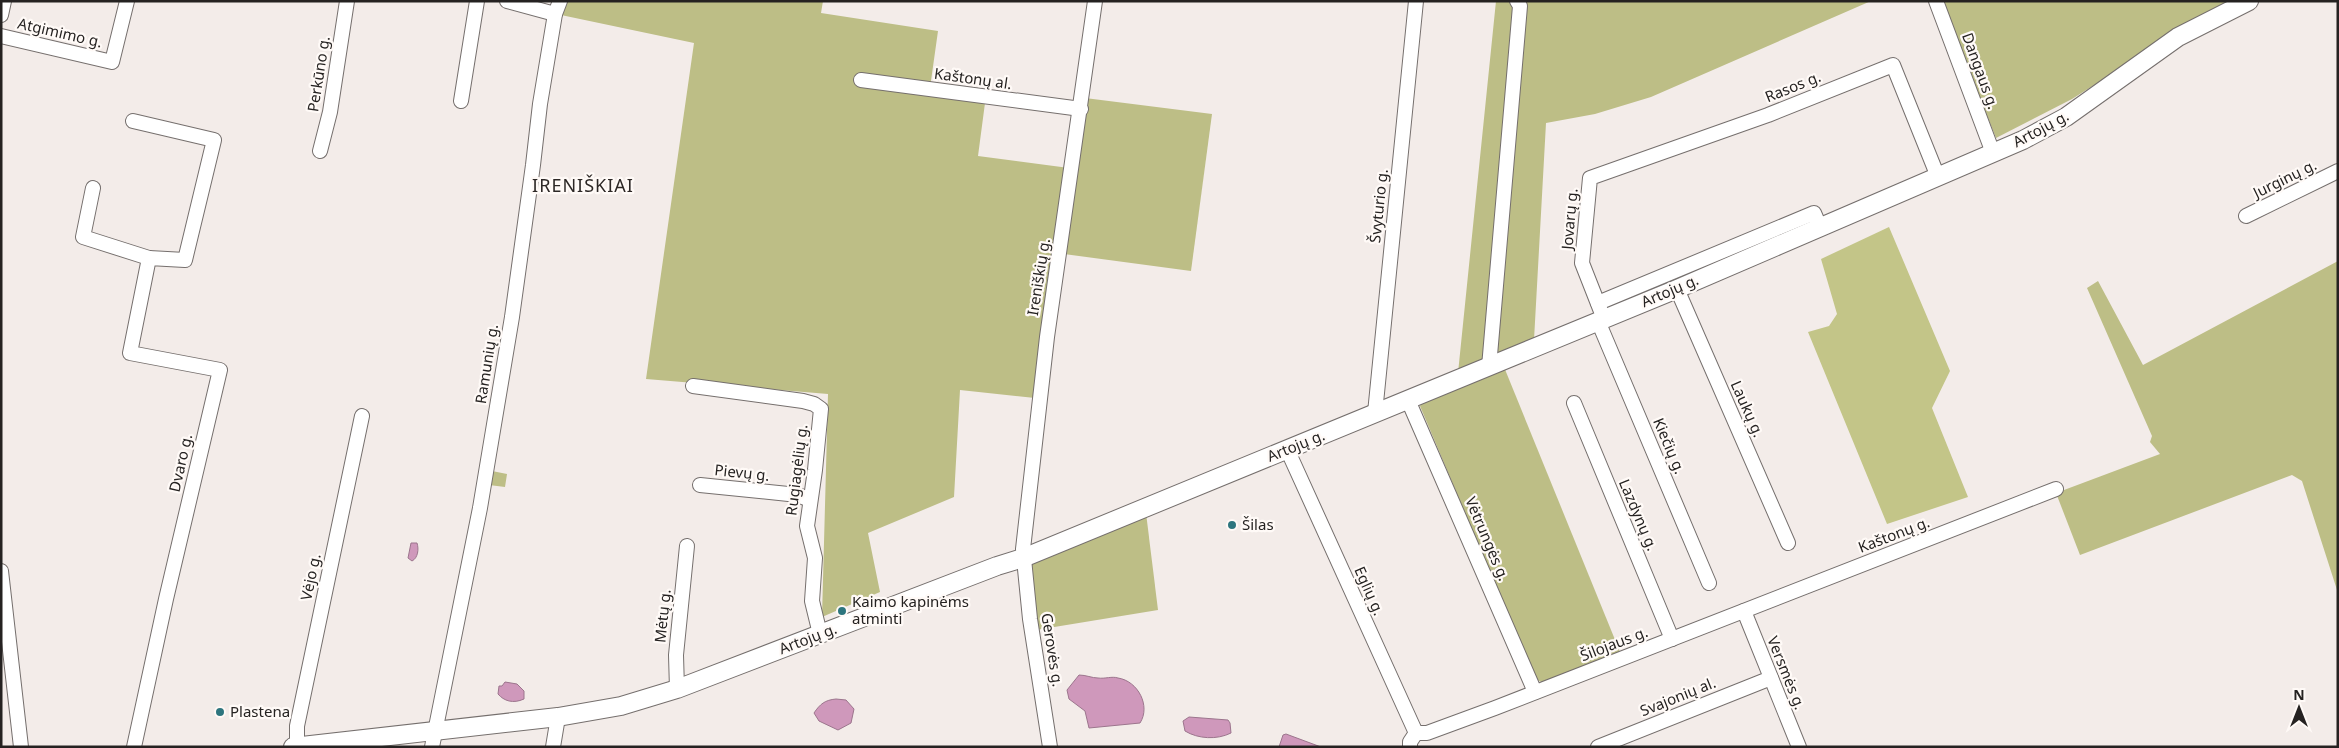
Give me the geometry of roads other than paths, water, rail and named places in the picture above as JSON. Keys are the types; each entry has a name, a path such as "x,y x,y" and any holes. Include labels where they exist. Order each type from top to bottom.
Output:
{"main road":[{"name":"Artojų g.","path":"293,747 434,739 621,706 676,690 997,566 1023,558 1489,367 1600,314 1677,289 1993,153 2066,117 2226,6 2249,1"}],"street":[{"path":"1,15 4,1"},
{"name":"Atgimimo g.","path":"1,36 112,62 127,1"},
{"name":"Perkūno g.","path":"320,150 330,112 347,1"},
{"path":"461,101 478,1"},
{"path":"507,1 558,8"},
{"name":"Ireniškių g.","path":"1023,558 1047,337 1095,1"},
{"name":"Švyturio g.","path":"1375,413 1416,1"},
{"path":"1489,367 1520,6 1517,1"},
{"name":"Dangaus g.","path":"1936,1 1993,153"},
{"name":"Ramunių g.","path":"434,739 480,508 512,317 540,104 558,8"},
{"name":"Rasos g.","path":"1590,178 1768,115 1893,65 1938,176"},
{"name":"Kaštonų al.","path":"861,80 1081,109"},
{"path":"94,188 83,237 149,258 185,260 214,140 133,121"},
{"name":"Jurginų g.","path":"2246,216 2338,171"},
{"name":"Jovarų g.","path":"1590,178 1582,263 1600,314"},
{"path":"1600,314 1814,213 1820,227"},
{"name":"Dvaro g.","path":"134,747 166,599 220,370 130,353 149,258"},
{"name":"Laukų g.","path":"1677,289 1788,543"},
{"name":"Kiečių g.","path":"1600,314 1709,583"},
{"name":"Rugiagėlių g.","path":"693,386 803,401 814,404 820,409 815,470 807,526 815,558 812,601 820,634"},
{"name":"Vėtrungės g.","path":"1408,400 1535,692"},
{"name":"Lazdynų g.","path":"1574,403 1672,639"},
{"name":"Vėjo g.","path":"297,746 297,726 362,416"},
{"name":"Eglių g.","path":"1287,449 1416,732"},
{"name":"Pievų g.","path":"700,486 798,496 810,500"},
{"name":"Kaštonų g.","path":"1744,611 2056,489"},
{"name":"Mėtų g.","path":"676,690 676,655 687,546"},
{"name":"Gerovės g.","path":"1023,558 1030,619 1050,747"},
{"path":"1,571 21,747"},
{"name":"Šilojaus g.","path":"1416,732 1427,733 1495,708 1744,611"},
{"name":"Versmės g.","path":"1744,611 1797,746"},
{"name":"Svajonių al.","path":"1598,747 1771,678"},
{"path":"553,747 558,717"},
{"path":"1410,747 1410,742 1416,732"}],"place":[{"name":"Šilas","path":"1232,525"},
{"name":"Kaimo kapinėms atminti","path":"842,611"},
{"name":"Plastena","path":"220,712"}],"district":[{"name":"IRENIŠKIAI","path":"583,186"}]}
